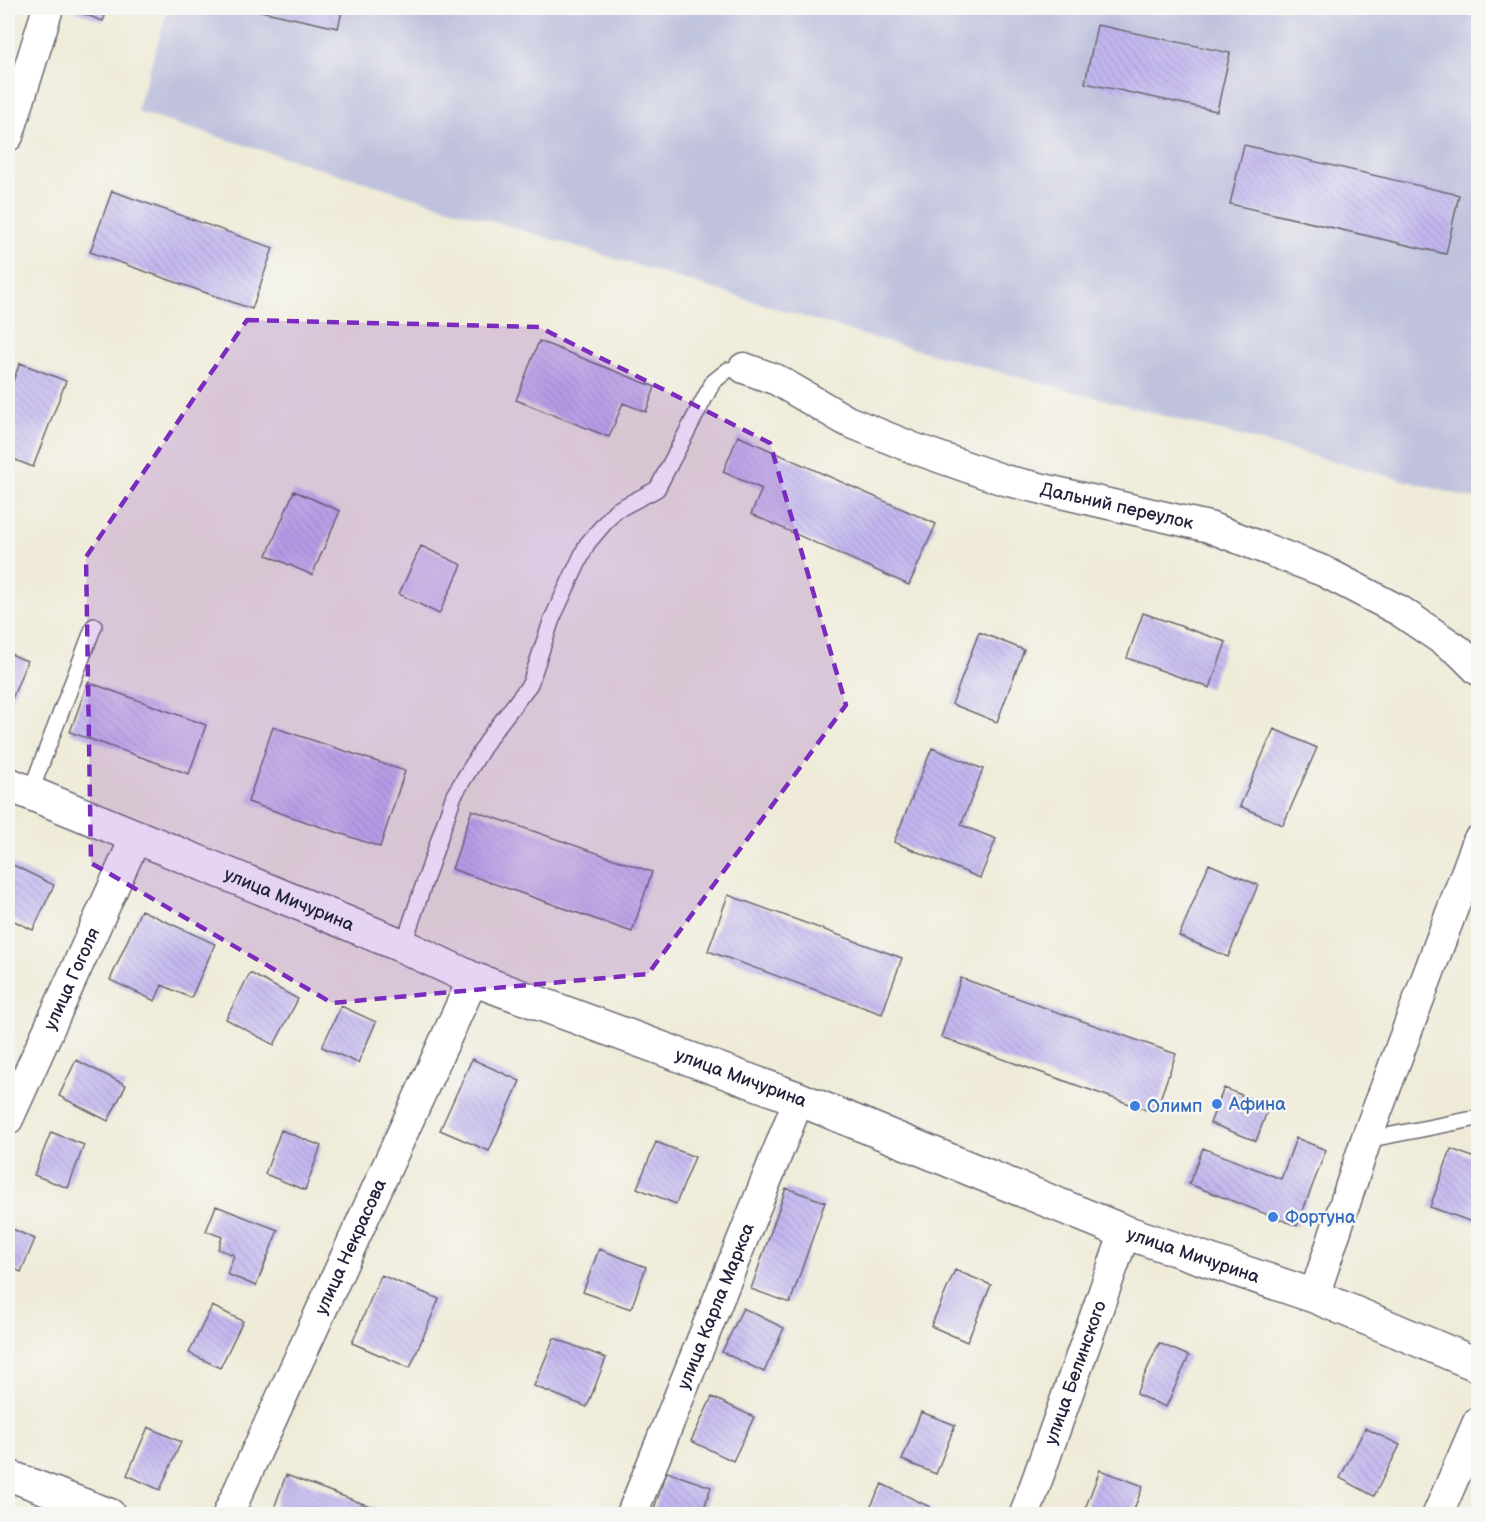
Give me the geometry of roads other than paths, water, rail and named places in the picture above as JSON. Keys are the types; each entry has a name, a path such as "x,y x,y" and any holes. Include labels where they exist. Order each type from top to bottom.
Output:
{"street":[{"path":"8,136 48,8"},
{"name":"Дальний переулок","path":"744,368 777,380 847,421 913,448 1004,480 1209,527 1323,571 1400,611 1459,651 1479,670"},
{"name":"улица Мичурина","path":"19,789 403,946 473,979 799,1099 1125,1232 1314,1296 1479,1365"},
{"name":"улица Гоголя","path":"8,1119 136,837"},
{"path":"1314,1296 1366,1140 1479,841"},
{"name":"улица Некрасова","path":"228,1515 473,979"},
{"name":"улица Карла Маркса","path":"632,1515 799,1099"},
{"name":"улица Белинского","path":"1025,1515 1125,1232"},
{"path":"1438,1515 1479,1422"},
{"path":"8,1475 110,1515"}],"lane":[{"path":"403,946 454,795 491,735 530,684 552,619 586,544 615,511 657,489 713,382 728,370 744,368"},
{"path":"19,789 94,626"},
{"path":"1366,1140 1479,1118"}],"place":[{"name":"Афина","path":"1217,1104"},
{"name":"Олимп","path":"1135,1106"},
{"name":"Фортуна","path":"1273,1217"}]}
